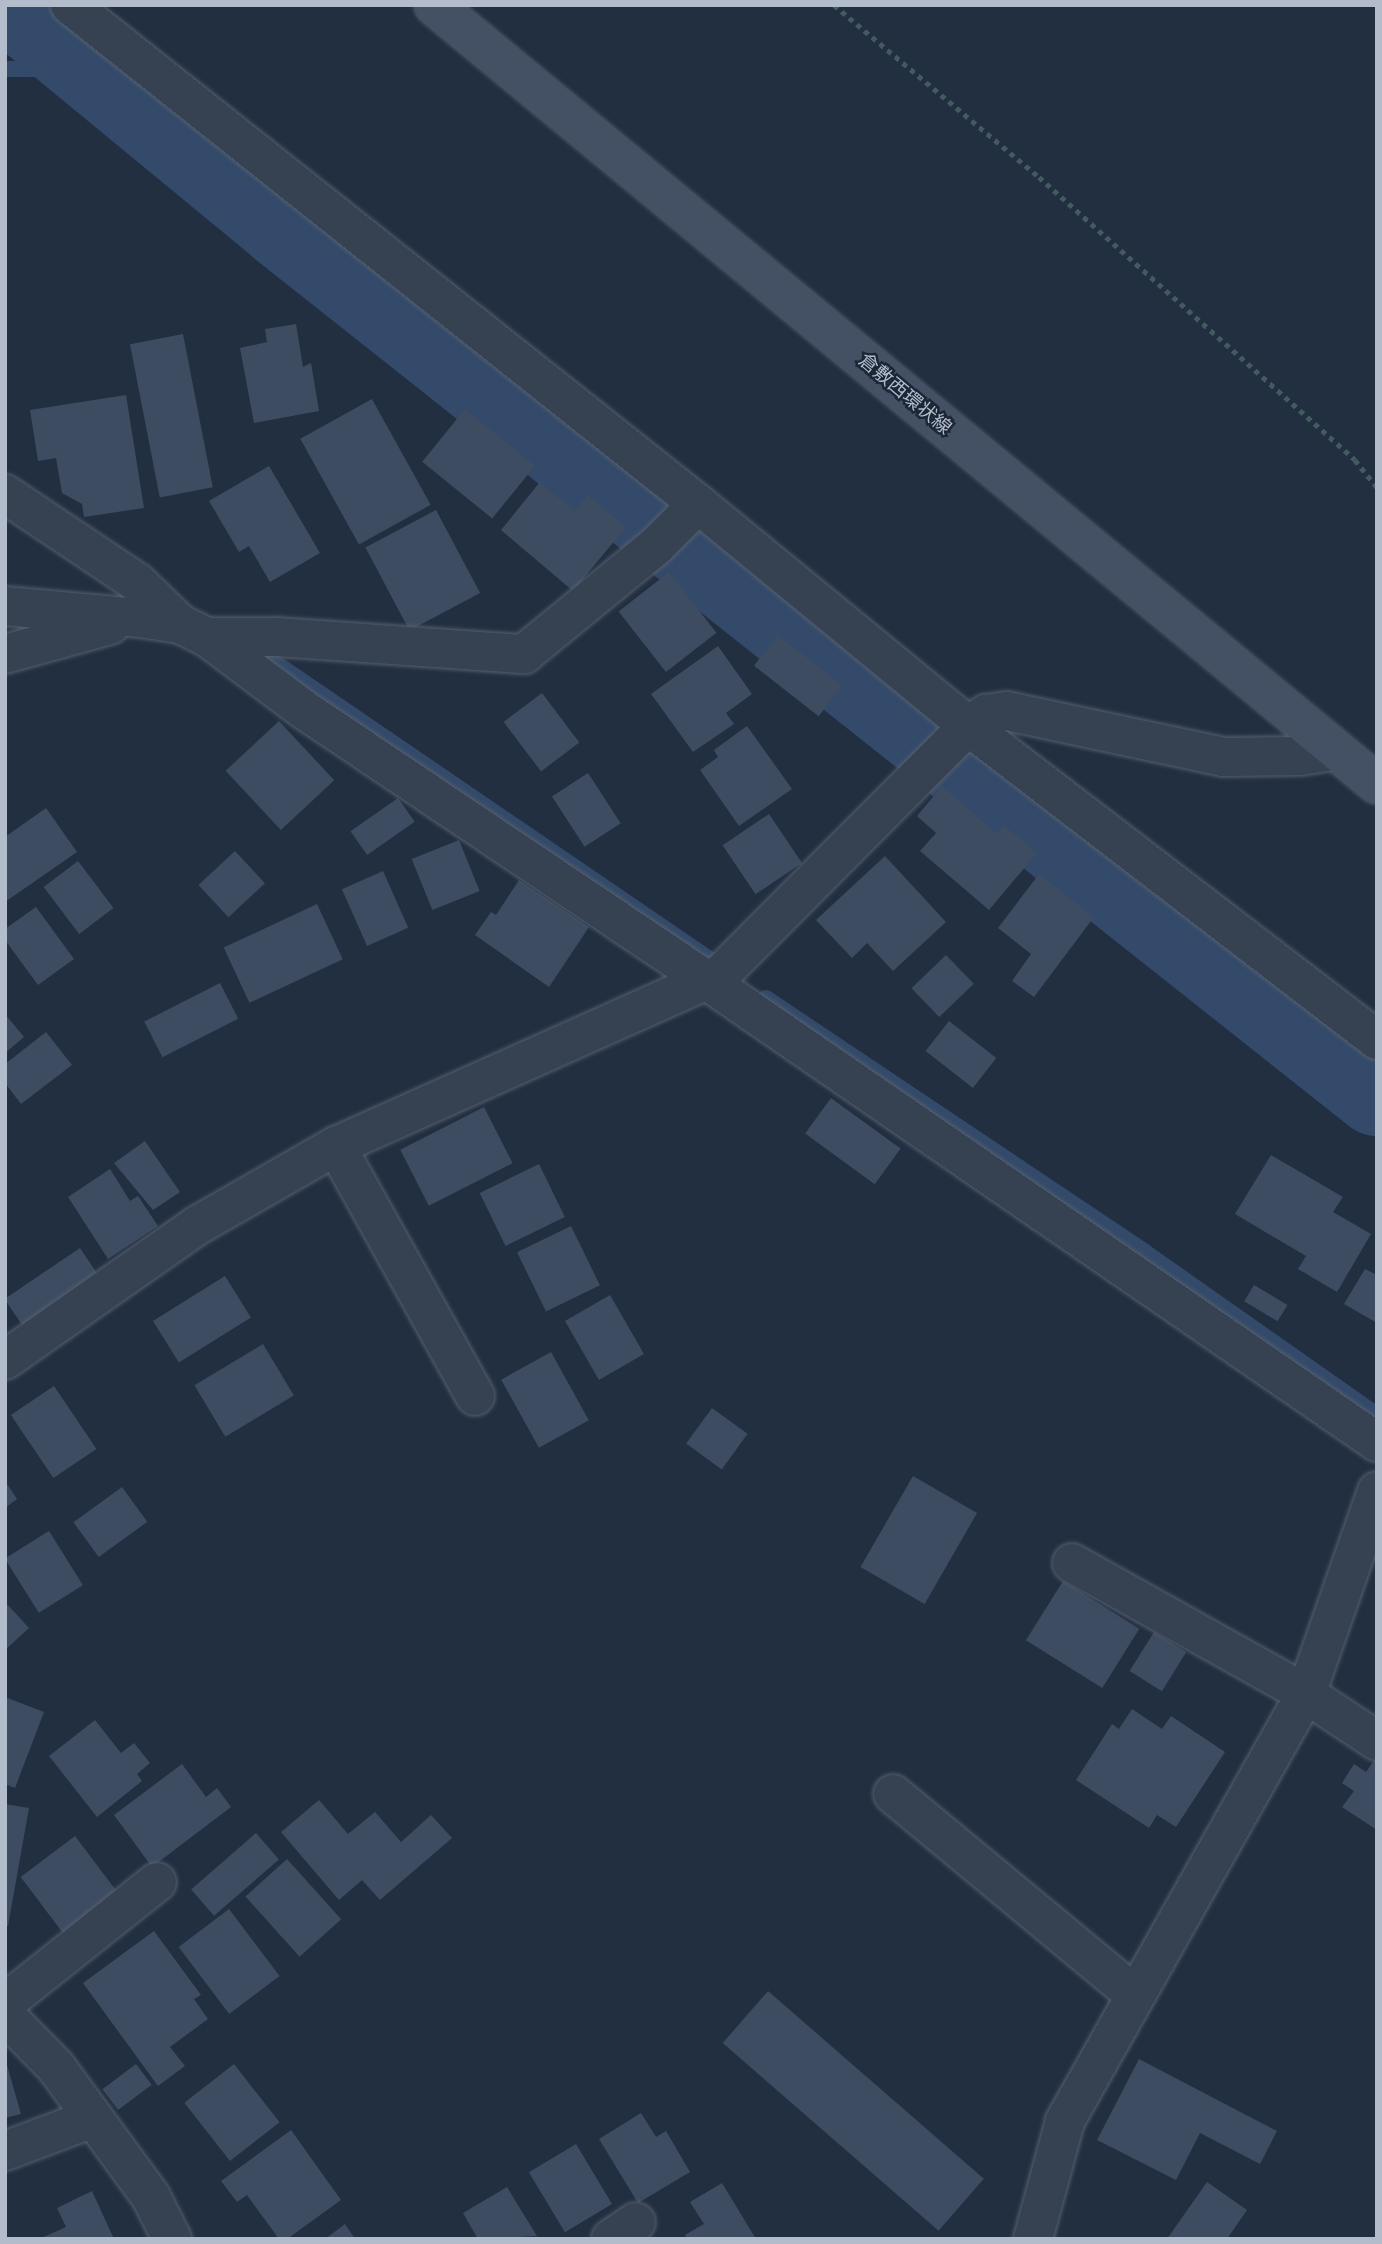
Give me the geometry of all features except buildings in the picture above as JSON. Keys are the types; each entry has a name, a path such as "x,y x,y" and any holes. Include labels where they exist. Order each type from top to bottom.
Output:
{"main road":[{"name":"倉敷西環状線","path":"434,5 1377,784"}],"street":[{"path":"71,5 963,732 1377,1040"},
{"path":"5,494 138,583 194,630 303,709 720,972 1377,1442"},
{"path":"5,606 139,618 194,630 524,654 656,546 690,512"},
{"path":"5,654 139,618"},
{"path":"5,1360 198,1225 336,1146 720,972 963,732 986,715 1007,711 1223,757 1300,756 1336,750"},
{"path":"336,1146 475,1396"},
{"path":"1033,2239 1065,2121 1306,1694 1377,1491"},
{"path":"1072,1563 1306,1694 1377,1741"},
{"path":"892,1794 1135,1995"},
{"path":"5,2003 157,1882"},
{"path":"5,2015 56,2067 151,2197 172,2239"},
{"path":"5,2151 93,2118"}],"path":[{"path":"834,5 1039,177 1355,460 1377,487"}],"waterway":[{"path":"19,5 283,223 1377,1090"},
{"path":"5,69 96,69"},
{"path":"273,661 727,971"},
{"path":"766,998 1145,1252 1377,1415"}]}
